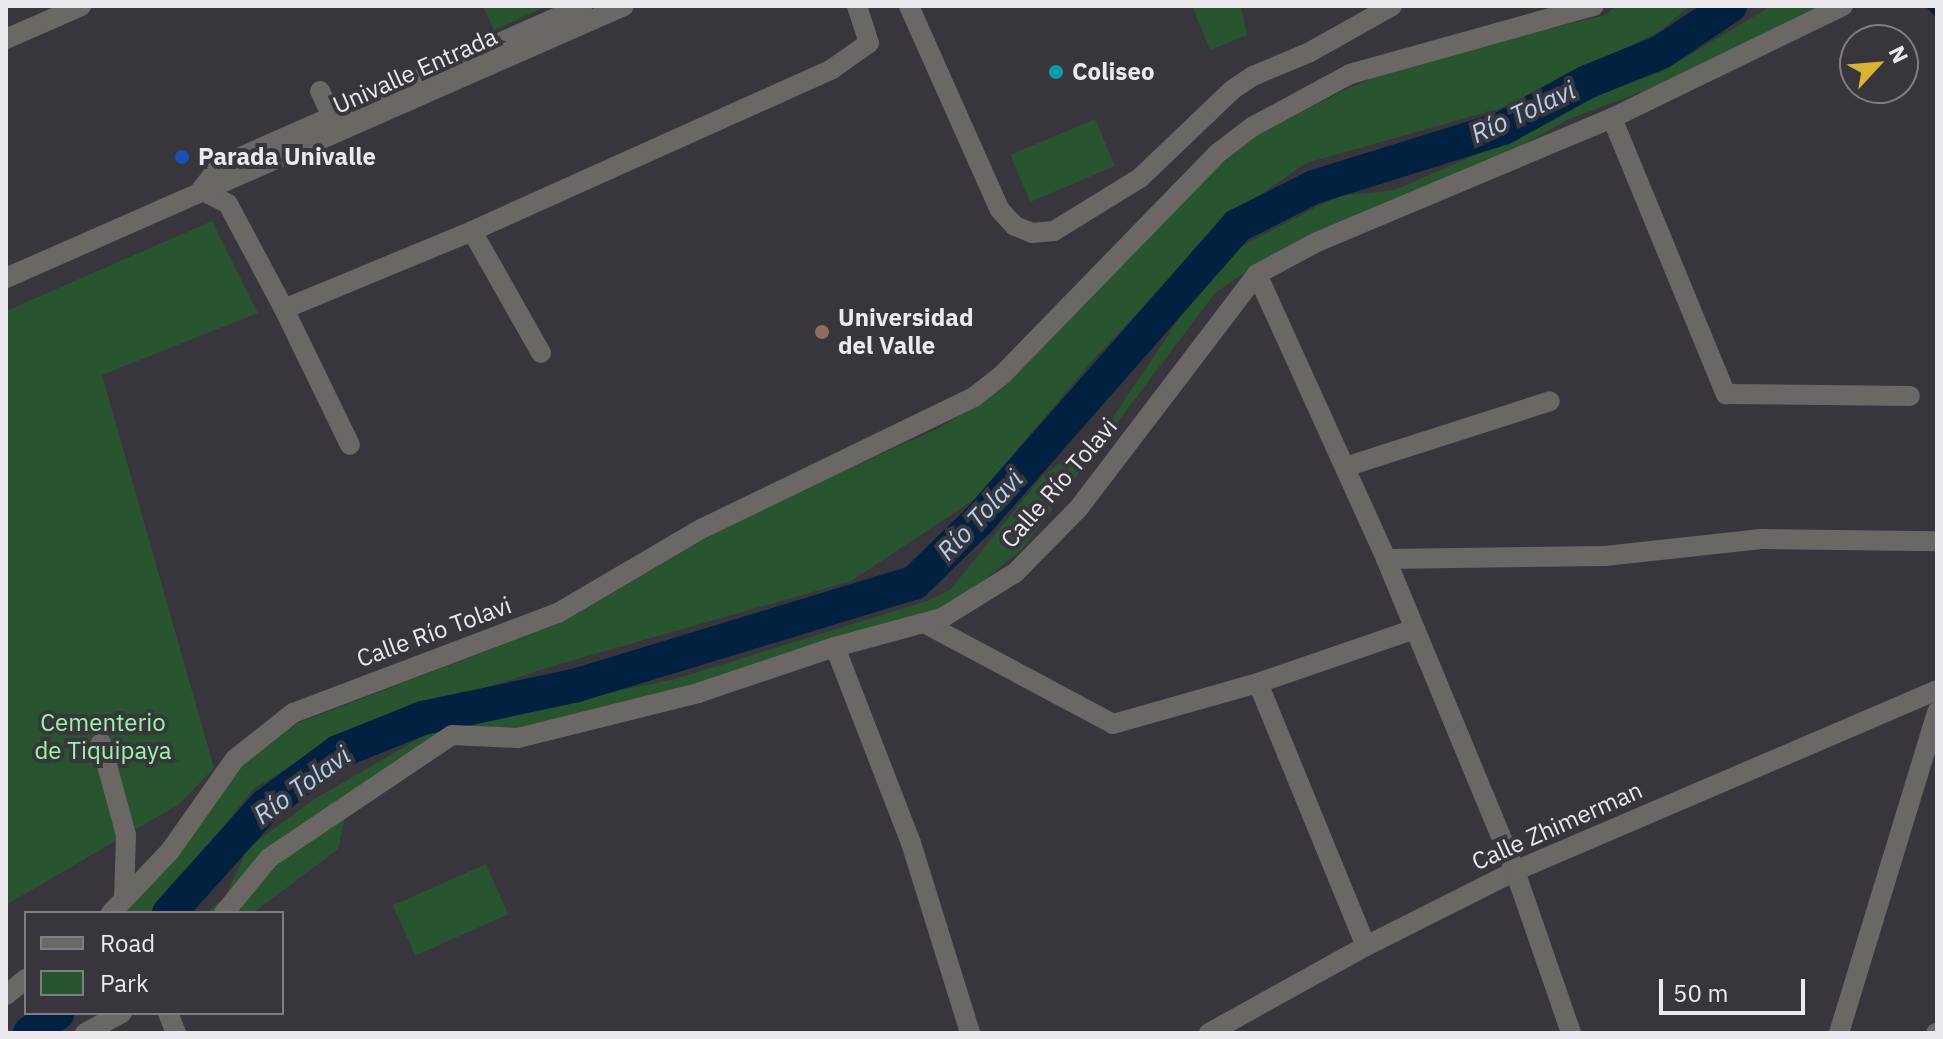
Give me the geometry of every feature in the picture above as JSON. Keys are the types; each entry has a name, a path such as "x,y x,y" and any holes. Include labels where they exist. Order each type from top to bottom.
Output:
{"street":[{"path":"6,39 81,6"},
{"path":"471,65 582,6"},
{"name":"Univalle Entrada","path":"201,190 224,175 471,65 624,6"},
{"path":"284,309 472,231 832,69 869,43 857,6"},
{"path":"909,6 1000,210 1015,226 1032,233 1054,231 1140,178 1232,90 1253,76 1310,52 1392,6"},
{"name":"Calle Río Tolavi","path":"118,906 170,851 235,759 293,713 558,613 701,529 974,397 1003,374 1218,153 1252,127 1350,74 1594,6"},
{"name":"Calle Río Tolavi","path":"226,911 269,858 452,735 518,738 698,693 835,647 942,618 1015,573 1078,509 1257,274 1317,242 1612,118 1843,6"},
{"path":"320,91 336,125"},
{"path":"1612,118 1726,394 1910,396"},
{"path":"6,278 201,190 228,204 284,309 350,445"},
{"path":"472,231 541,353"},
{"path":"1257,274 1415,629 1515,871 1571,1033"},
{"path":"1345,467 1550,401"},
{"path":"1386,559 1605,556 1761,539 1937,541"},
{"path":"924,623 1113,724 1258,683 1415,629"},
{"path":"835,647 911,843 970,1033"},
{"path":"1258,683 1366,946"},
{"name":"Calle Zhimerman","path":"1209,1033 1366,946 1515,871 1937,690"},
{"path":"1839,1033 1937,712"},
{"path":"101,743 126,835 118,906"},
{"path":"6,995 24,981"},
{"path":"85,1033 118,1015"}],"green space":[{"path":"483,6 547,6 494,30"},
{"path":"1192,6 1241,6 1247,35 1210,50"},
{"path":"1616,6 1690,6 1660,31 1502,108 1306,163 1229,216 1093,360 975,499 851,581 553,666 344,733 253,789 159,911 127,911 246,760 298,723 565,621 740,518 939,428 1000,390 1211,173 1254,137 1344,90 1404,65 1605,15"},
{"path":"1771,6 1827,6 1691,73 1567,120 1513,151 1254,266 1215,293 1022,549 955,604 696,685 515,731 475,730 350,794 338,849 256,911 208,911 225,897 248,848 316,798 439,727 675,679 927,601 950,590 1040,479 1109,423 1193,298 1234,250 1338,196 1395,190 1512,139 1575,102 1661,72"},
{"path":"1095,119 1115,166 1030,202 1010,155"},
{"name":"Cementerio de Tiquipaya","path":"212,221 258,313 102,375 214,768 179,804 6,905 6,311"},
{"path":"486,864 508,914 415,956 393,905"}],"waterway":[{"name":"Río Tolavi","path":"171,911 265,806 338,752 423,718 574,686 914,583 978,521 1237,226 1314,187 1503,128 1587,82 1661,52 1730,6"},
{"path":"1929,6 1937,14"},
{"name":"Río Tolavi","path":"30,1033 55,1015"}],"place":[{"name":"Coliseo","path":"1056,72"},
{"name":"Parada Univalle","path":"182,157"},
{"name":"Universidad del Valle","path":"822,332"}]}
